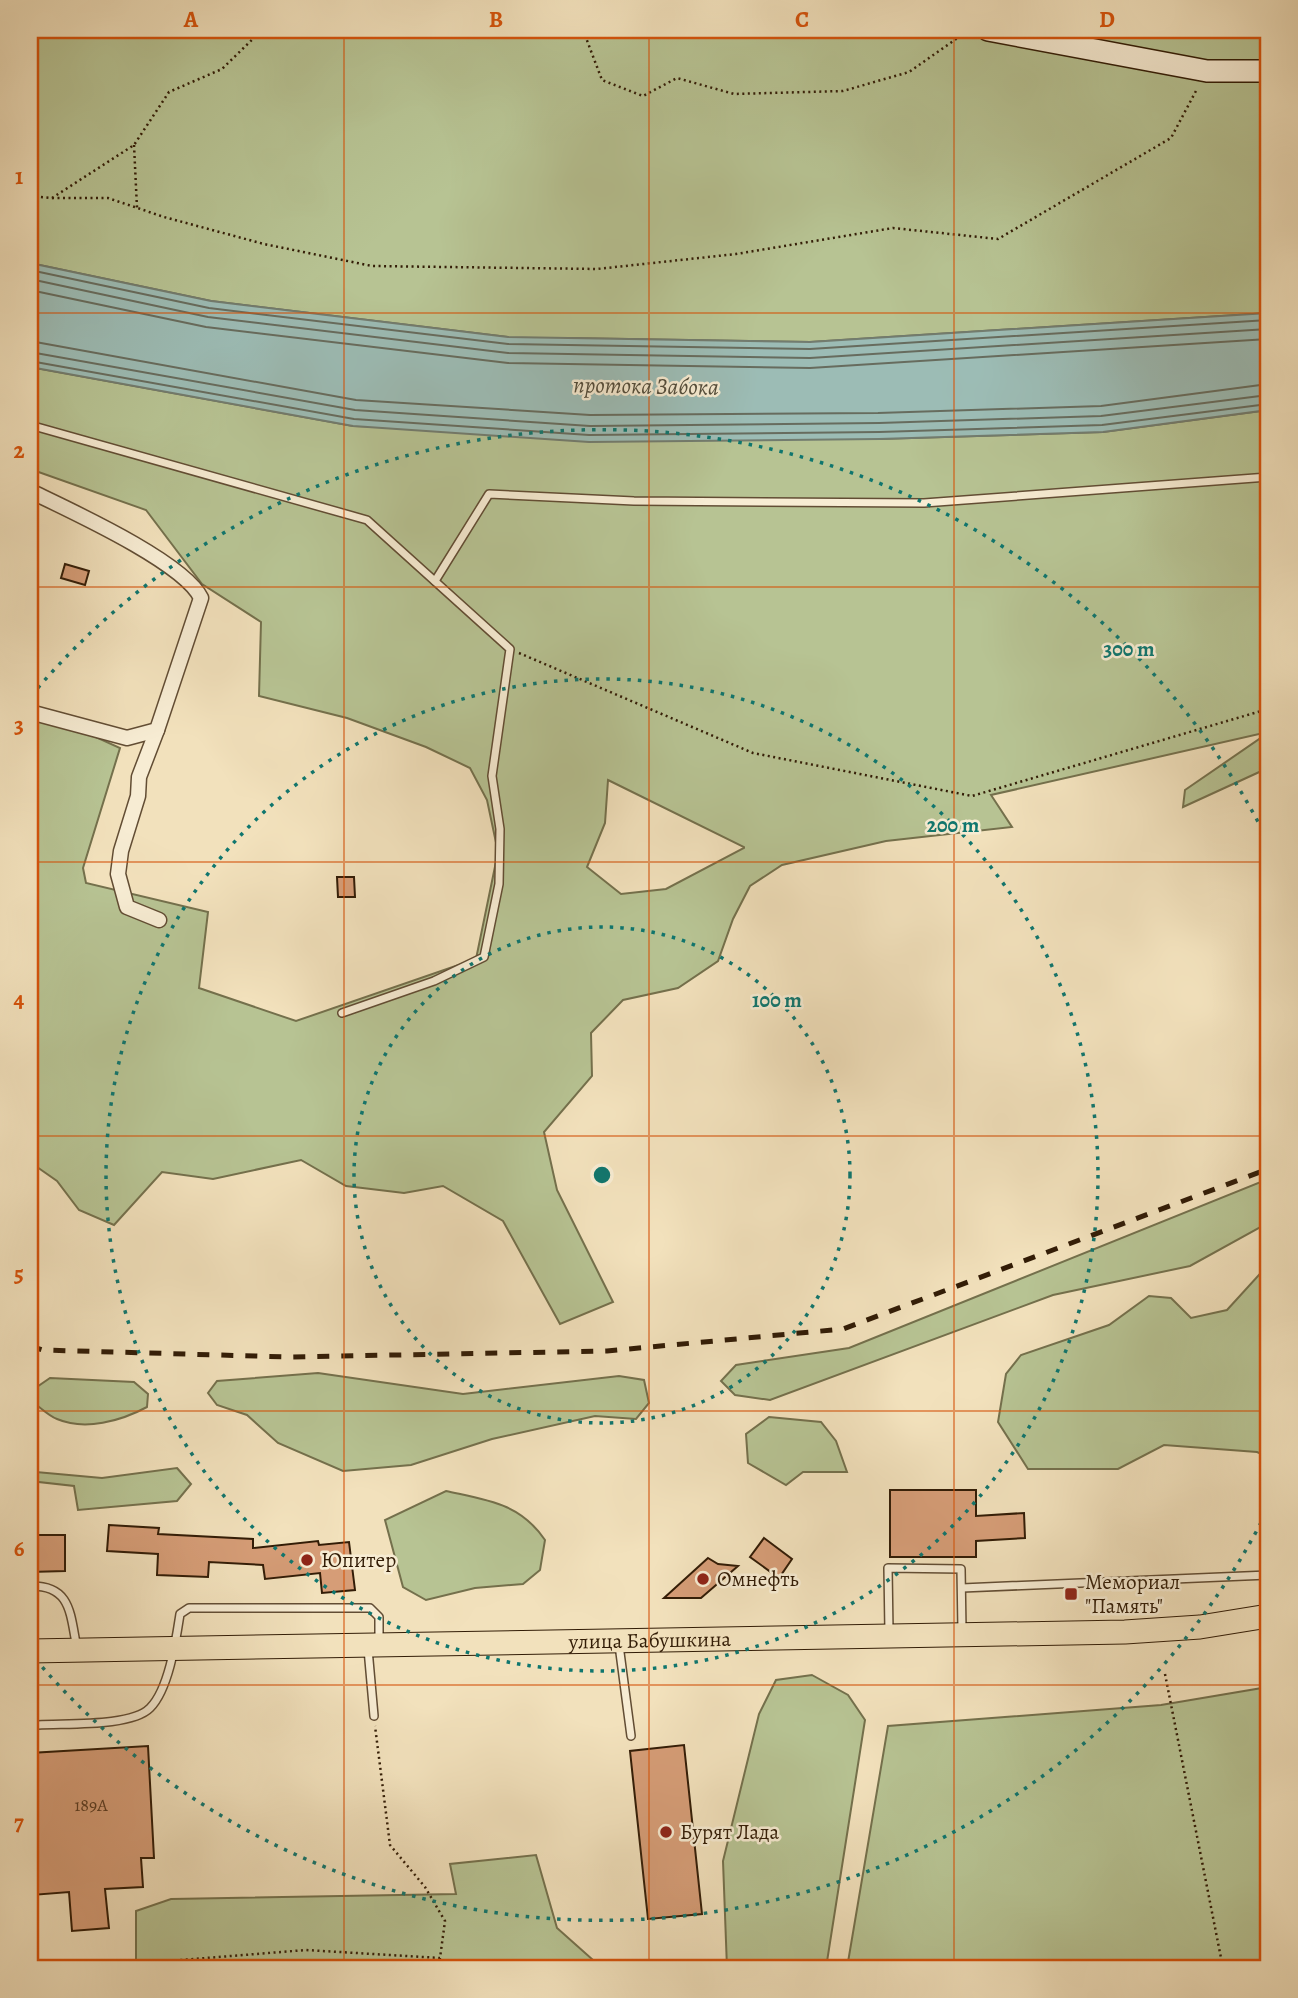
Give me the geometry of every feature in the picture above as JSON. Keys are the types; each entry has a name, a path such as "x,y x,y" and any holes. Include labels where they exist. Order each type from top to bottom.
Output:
{"main road":[{"name":"улица Бабушкина","path":"30,1651 1134,1631 1230,1624 1268,1616"}],"street":[{"path":"988,30 1207,71 1268,71"},
{"path":"30,491 159,558 195,585 201,598 139,777 138,796 121,851 118,874 127,907 159,920"},
{"path":"30,712 127,738 157,730"}],"lane":[{"path":"30,425 367,520 510,649 492,776 500,829 499,884 484,957 434,981 342,1013"},
{"path":"435,581 489,494 634,501 924,503 1268,477"},
{"path":"889,1636 888,1568 961,1569 962,1634"},
{"path":"962,1588 1268,1575"},
{"path":"30,1586 44,1586 58,1592 66,1601 78,1650"},
{"path":"38,1725 131,1719 151,1707 164,1682 174,1649 180,1614 189,1608 370,1608 379,1617 374,1645 374,1716"},
{"path":"618,1641 631,1736"}],"path":[{"path":"52,198 134,145 169,93 222,69 261,30"},
{"path":"583,30 602,80 643,96 677,78 734,94 844,91 909,72 969,30"},
{"path":"30,196 108,198 264,244 372,266 597,268 736,254 893,228 998,239 1171,138 1207,71"},
{"path":"134,145 137,208"},
{"path":"510,649 753,753 972,796 1268,709"},
{"path":"1165,1674 1223,1968"},
{"path":"374,1716 390,1845 425,1887 445,1921 439,1968"},
{"path":"131,1964 306,1950 440,1958"}],"green space":[{"path":"30,30 1268,30 1268,313 810,342 508,337 211,301 30,263"},
{"path":"30,367 353,426 879,439 1103,432 1268,410 1268,732 991,795 1012,827 886,841 782,865 750,886 733,919 718,961 678,988 623,1000 591,1033 592,1076 544,1132 557,1190 613,1302 560,1324 503,1221 443,1186 404,1193 346,1186 301,1160 213,1179 162,1172 114,1225 79,1210 57,1181 37,1167 30,1174 30,707 120,748 83,868 86,883 208,912 199,988 296,1021 476,959 498,852 487,800 470,768 426,747 347,718 259,696 261,622 202,584 146,510 30,469","holes":["608,780 744,847 666,889 621,894 587,867 605,823"]},
{"path":"1268,733 1268,768 1183,807 1185,790"},
{"path":"1263,1181 1268,1183 1268,1223 1190,1266 1053,1295 770,1400 735,1395 721,1381 736,1365 849,1348"},
{"path":"1268,1265 1268,1457 1257,1452 1164,1445 1118,1469 1028,1469 998,1422 1006,1374 1021,1355 1109,1325 1149,1296 1171,1298 1191,1318 1227,1310"},
{"path":"318,1373 463,1394 619,1376 644,1380 649,1403 636,1419 595,1416 492,1439 411,1465 343,1471 278,1443 247,1415 217,1405 208,1393 217,1381"},
{"path":"50,1378 134,1382 148,1394 147,1407 103,1423 68,1423 51,1416 34,1403 34,1389"},
{"path":"769,1417 821,1422 836,1441 847,1472 803,1472 786,1485 748,1463 746,1434"},
{"path":"177,1468 191,1484 177,1501 78,1510 74,1486 30,1481 30,1474 36,1472 102,1478"},
{"path":"446,1491 502,1505 525,1518 545,1540 540,1570 523,1584 475,1588 426,1600 403,1587 385,1520"},
{"path":"812,1675 848,1695 865,1720 826,1968 727,1968 723,1861 759,1714 776,1680"},
{"path":"1268,1687 1268,1968 847,1968 888,1726 1161,1705"},
{"path":"536,1855 557,1928 602,1968 136,1968 136,1911 171,1899 456,1894 450,1864"}],"water":[{"name":"протока Забока","path":"30,263 211,301 508,337 810,342 1268,313 1268,410 1103,432 879,439 589,442 353,426 30,367"}],"building":[{"path":"65,564 89,571 85,585 61,578"},
{"path":"337,877 354,877 355,897 338,897"},
{"path":"890,1490 976,1490 976,1516 1024,1513 1025,1538 976,1541 976,1557 890,1557"},
{"path":"109,1525 159,1528 158,1534 253,1539 253,1548 318,1541 319,1545 349,1542 355,1590 322,1593 320,1573 265,1579 263,1565 209,1562 208,1577 157,1575 158,1554 107,1551"},
{"path":"30,1535 65,1535 65,1571 30,1572"},
{"path":"764,1538 792,1559 779,1578 750,1557"},
{"name":"Омнефть","path":"708,1558 718,1564 738,1566 701,1598 664,1598"},
{"name":"Бурят Лада","path":"684,1745 702,1914 648,1919 630,1751"},
{"path":"148,1746 154,1858 141,1858 143,1887 105,1889 109,1928 72,1931 69,1892 32,1895 30,1753"}],"railway":[{"path":"30,1346 43,1350 289,1357 607,1351 843,1329 1268,1169"}],"place":[{"name":"Юпитер","path":"307,1560"},
{"name":"Омнефть","path":"703,1579"},
{"name":"Мемориал \"Память\"","path":"1071,1594"},
{"name":"Бурят Лада","path":"666,1832"}]}
